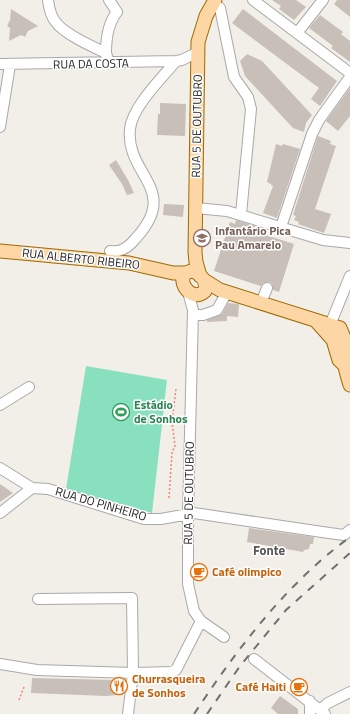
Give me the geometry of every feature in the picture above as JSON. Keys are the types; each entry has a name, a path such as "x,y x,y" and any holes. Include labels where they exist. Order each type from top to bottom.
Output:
{"main road":[{"name":"RUA 5 DE OUTUBRO","path":"197,287 195,252 198,58 203,24 216,1"},
{"name":"RUA ALBERTO RIBEIRO","path":"0,251 129,264 186,273 195,272 197,287 176,279 161,270"},
{"name":"RUA 5 DE OUTUBRO","path":"186,273 191,265 195,252"},
{"path":"197,287 223,291 340,328 348,344 344,352 344,365 350,385"},
{"path":"316,321 333,340 339,360 344,365"},
{"path":"333,340 340,328"}],"street":[{"path":"48,0 50,13 55,23 108,58"},
{"path":"108,58 109,28 117,12 109,0"},
{"path":"253,0 350,74"},
{"path":"297,33 322,0"},
{"path":"216,1 220,8 234,77 248,97 251,109 241,214"},
{"name":"RUA DA COSTA","path":"5,65 108,58 179,61 198,58"},
{"path":"110,251 121,250 130,246 147,225 152,212 154,199 131,149 130,129 132,118 142,103 179,61"},
{"path":"0,127 5,65"},
{"path":"281,227 312,134 319,120 350,77"},
{"path":"196,208 241,214 323,240 350,243"},
{"path":"340,328 350,276"},
{"name":"RUA 5 DE OUTUBRO","path":"197,287 196,301 193,312 188,516 188,584 194,611 201,621 224,637"},
{"path":"261,303 267,288"},
{"path":"193,312 203,315 216,310 223,291"},
{"path":"0,405 30,387"},
{"path":"0,468 32,488 0,513"},
{"name":"RUA DO PINHEIRO","path":"32,488 48,489 144,519 188,516 194,513 344,535 350,530"},
{"path":"38,599 132,598 133,673 128,714"},
{"path":"0,664 37,670 133,673 176,670 201,621"},
{"path":"254,659 323,711 328,703 350,692"},
{"path":"310,701 310,714"}],"path":[{"path":"169,498 172,452 175,446 172,422 176,390"},
{"path":"19,700 24,687"}],"green space":[{"name":"Estádio de Sonhos","path":"86,366 167,380 152,513 66,489"}],"building":[{"path":"272,0 296,0 306,7 294,20 279,9 281,6"},
{"path":"337,0 350,0 350,17 334,4"},
{"path":"11,9 38,26 28,31 25,37 21,35 9,41 10,28 7,26 10,20"},
{"path":"243,9 337,81 320,106 311,99 319,88 232,23"},
{"path":"320,15 343,32 341,34 350,41 350,62 331,48 333,46 309,28"},
{"path":"247,54 262,61 312,115 306,123 304,132 293,128 245,76 240,61"},
{"path":"350,88 350,116 338,131 326,121"},
{"path":"160,103 186,104 185,136 157,135"},
{"path":"318,136 331,141 330,144 336,146 315,209 331,214 324,233 298,224 299,222 294,220 296,216 293,215"},
{"path":"276,144 282,146 283,144 300,149 277,218 263,213 273,186 267,182"},
{"path":"116,160 134,193 127,195 122,184 109,165"},
{"path":"164,204 184,205 183,217 163,215"},
{"path":"236,220 255,226 253,231 294,244 279,292 273,290 272,284 269,282 263,283 261,286 214,271 230,222 235,224"},
{"path":"228,303 239,304 238,317 227,316 227,321 207,322 207,320 222,314"},
{"path":"0,484 13,493 0,502"},
{"path":"249,528 314,537 313,544 310,544 309,549 304,550 303,552 247,542"},
{"path":"32,678 116,680 117,695 106,696 31,693"},
{"path":"280,696 298,709 298,714 278,714 271,708"}],"railway":[{"path":"194,714 228,665 264,619 304,576 350,537"},
{"path":"207,714 240,666 286,610 350,553"}],"place":[{"name":"Infantário Pica Pau Amarelo","path":"202,238"},
{"name":"Estádio de Sonhos","path":"121,412"},
{"name":"Café olimpico","path":"199,572"},
{"name":"Churrasqueira de Sonhos","path":"119,686"},
{"name":"Café Haiti","path":"299,687"}],"district":[{"name":"Fonte","path":"269,550"}]}
